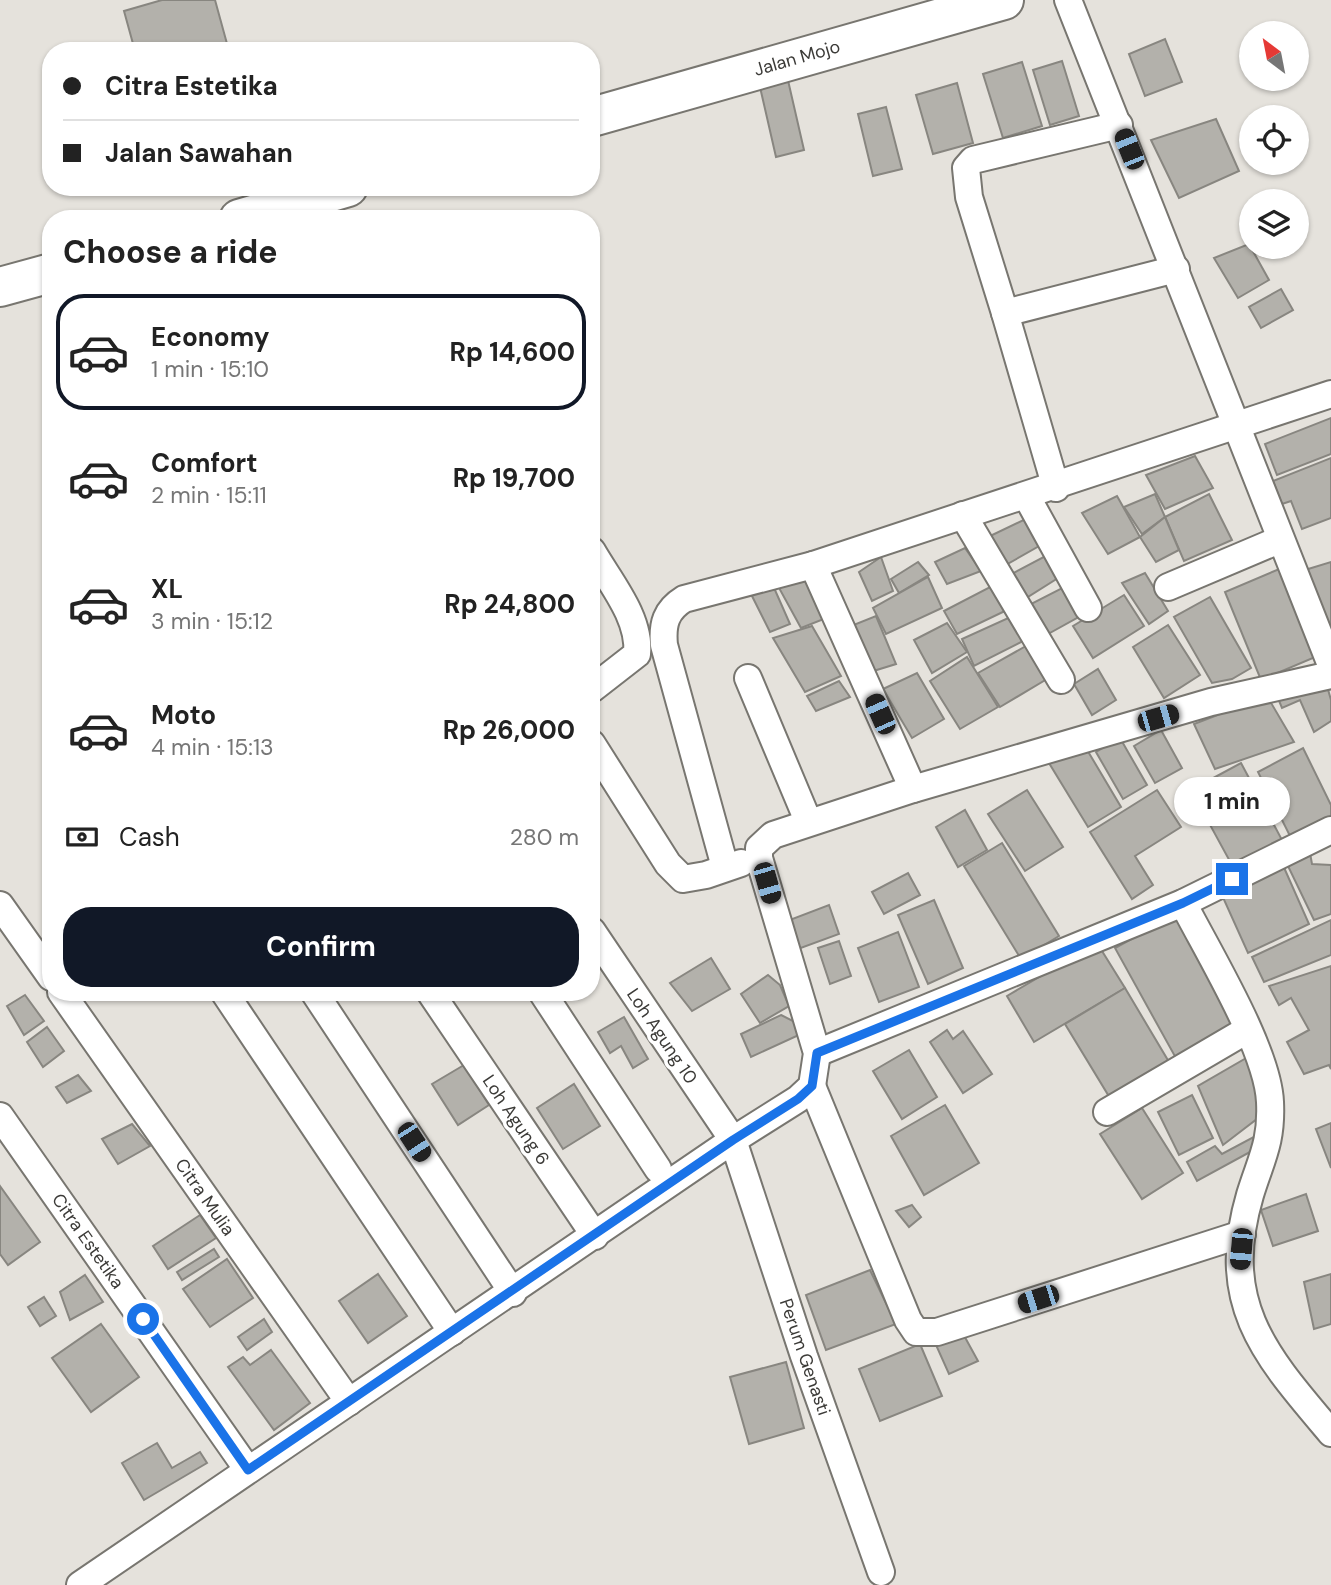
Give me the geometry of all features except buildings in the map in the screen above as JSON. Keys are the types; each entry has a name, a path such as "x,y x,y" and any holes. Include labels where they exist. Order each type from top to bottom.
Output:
{"street":[{"name":"Jalan Mojo","path":"600,115 1004,0"},
{"path":"1068,0 1331,666"},
{"path":"1056,488 969,197 966,168 973,160 1119,125"},
{"path":"270,210 317,196"},
{"path":"1005,313 1176,270"},
{"path":"0,287 42,275"},
{"path":"725,867 664,645 666,616 675,604 684,599 813,565 963,515 1056,488 1331,394"},
{"path":"1027,497 1088,608"},
{"path":"963,515 1061,680"},
{"path":"1168,587 1279,540"},
{"path":"813,565 914,789"},
{"path":"600,566 639,637 636,654 600,683"},
{"path":"1242,1234 937,1332 916,1332 908,1320 812,1086 817,1053 759,848 772,835 808,821 1210,702 1331,675"},
{"path":"748,678 808,821"},
{"path":"600,757 668,864 683,879 706,875 760,858"},
{"path":"817,1053 1183,903 1331,830"},
{"path":"1183,903 1247,1030 1268,1089 1270,1127 1265,1159 1251,1194 1242,1234 1239,1265 1250,1319 1279,1372 1331,1433"},
{"path":"0,905 42,964"},
{"name":"Loh Agung 10","path":"600,943 733,1140"},
{"name":"Citra Mulia","path":"67,1001 349,1402"},
{"path":"230,1001 452,1332"},
{"path":"320,1001 513,1293"},
{"name":"Loh Agung 6","path":"444,1001 595,1236"},
{"path":"548,1001 658,1169"},
{"path":"1107,1112 1247,1030"},
{"path":"80,1585 513,1293 733,1140 798,1099 812,1086"},
{"name":"Citra Estetika","path":"0,1116 248,1470"},
{"name":"Perum Genasti","path":"733,1140 804,1356 881,1572"}],"route":[{"path":"143,1319 248,1470 513,1293 733,1140 798,1099 812,1086 817,1053 1183,903 1232,879"}]}
